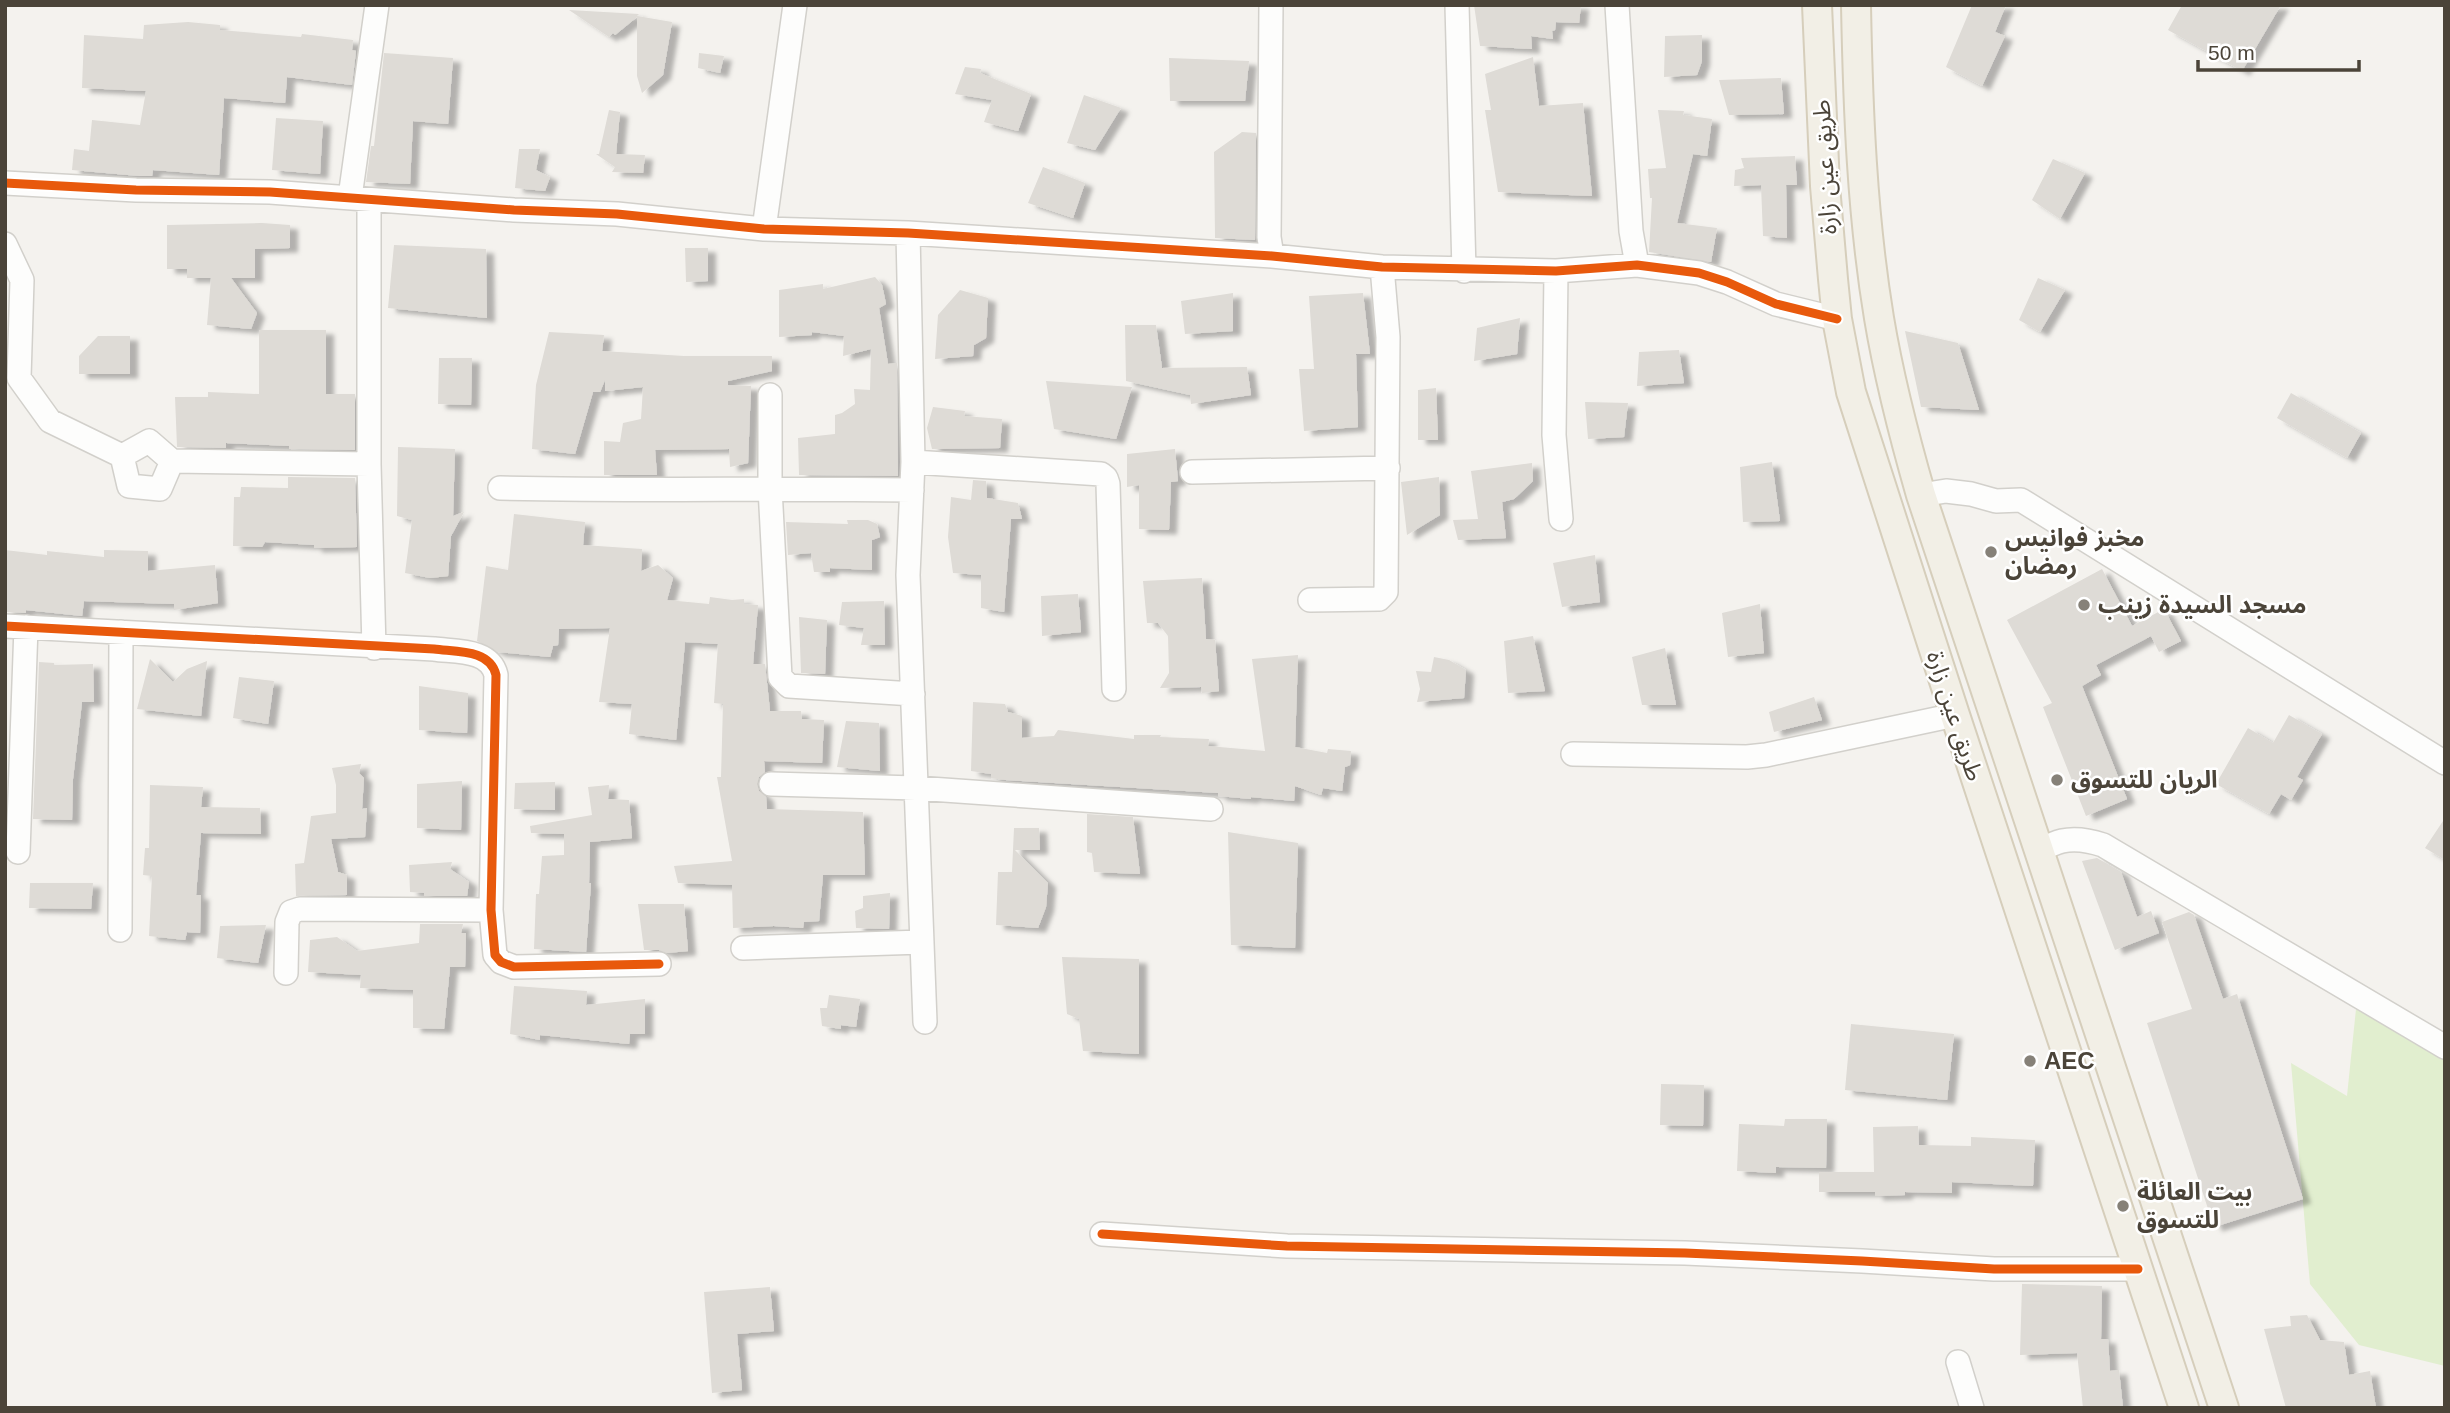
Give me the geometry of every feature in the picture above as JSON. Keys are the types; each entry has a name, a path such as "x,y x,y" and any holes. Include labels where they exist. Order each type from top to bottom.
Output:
{"main road":[{"name":"طريق عين زارة","path":"1818,5 1825,186 1837,319 1852,392 1955,715 2184,1408"},
{"name":"طريق عين زارة","path":"1856,5 1860,146 1871,262 1890,378 1921,495 2224,1408"}],"street":[{"path":"374,648 360,199 377,5"},
{"path":"764,229 795,5"},
{"path":"1271,5 1269,237 1272,256"},
{"path":"1457,5 1464,271"},
{"path":"1617,5 1631,231 1637,265"},
{"path":"5,183 136,190 270,192 617,214 764,229 908,233 1272,256 1382,267 1464,271 1556,271 1637,265 1699,274 1727,282 1776,304 1837,319"},
{"path":"908,233 912,462 908,575 925,1022"},
{"path":"5,244 22,280 19,378 50,421 122,456"},
{"path":"1310,600 1380,599 1386,592 1388,337 1382,267"},
{"path":"1556,271 1554,435 1561,519"},
{"path":"770,395 770,488 782,682 789,687 913,694"},
{"path":"122,456 149,441 172,461 369,464"},
{"path":"122,456 129,486 160,489 172,461"},
{"path":"912,462 1101,474 1106,478 1114,689"},
{"path":"1192,472 1388,468"},
{"path":"500,488 632,491 770,488 912,490"},
{"path":"1921,495 1946,491 1996,501 2021,500 2445,763"},
{"path":"18,852 16,626 374,648 434,649 478,655 487,659 494,667 497,698 491,910 495,955 500,962 514,967 659,964"},
{"path":"120,930 121,632"},
{"path":"1573,754 1747,757 1955,715"},
{"path":"771,784 916,788 1211,809"},
{"path":"2039,848 2062,841 2089,840 2103,845 2445,1047"},
{"path":"286,973 287,922 291,912 300,909 491,910"},
{"path":"743,948 922,942"},
{"path":"1102,1234 1287,1246 1685,1253 1994,1269 2138,1269"},
{"path":"1958,1362 1972,1408"}],"green space":[{"path":"2356,1009 2445,1057 2445,1366 2359,1345 2310,1284 2291,1063 2347,1096"}],"building":[{"path":"1474,5 1581,5 1579,23 1556,22 1555,30 1552,31 1553,39 1531,36 1532,49 1480,46"},
{"path":"1972,5 2006,5 1995,32 2005,36 1982,86 1946,67"},
{"path":"2182,5 2281,5 2242,71 2168,30"},
{"path":"569,10 639,14 637,16 672,22 663,75 642,93 637,76 637,17 609,37"},
{"path":"188,22 220,25 220,30 301,37 302,34 353,40 352,50 356,51 352,85 287,77 285,103 224,98 219,175 153,170 152,176 139,176 72,170 74,149 89,151 92,120 140,125 146,91 82,88 84,35 143,39 144,25"},
{"path":"1702,35 1702,61 1697,75 1664,77 1665,36"},
{"path":"384,53 453,58 448,124 413,121 410,184 366,182 371,146 374,146"},
{"path":"699,53 724,56 720,73 698,68"},
{"path":"1533,57 1539,106 1583,103 1592,196 1498,192 1485,110 1491,110 1485,74"},
{"path":"1169,58 1249,61 1245,101 1170,101"},
{"path":"965,67 981,69 980,73 1031,94 1018,131 984,122 992,100 955,94"},
{"path":"1781,78 1784,114 1729,115 1719,80"},
{"path":"1084,95 1121,108 1095,150 1067,143"},
{"path":"609,110 620,112 616,154 645,155 643,173 612,172 615,167 596,154 599,154"},
{"path":"1658,110 1684,111 1683,115 1712,119 1707,156 1693,154 1677,223 1717,228 1711,262 1649,252 1652,198 1648,169 1666,168"},
{"path":"276,118 323,121 320,174 272,170"},
{"path":"1242,132 1256,133 1255,240 1215,238 1214,152"},
{"path":"519,149 540,149 536,170 550,177 545,191 515,188"},
{"path":"1795,156 1797,185 1786,185 1787,238 1763,236 1761,185 1734,186 1735,170 1744,168 1741,158"},
{"path":"2053,159 2085,173 2060,219 2032,200"},
{"path":"1043,167 1085,183 1073,218 1028,203"},
{"path":"167,225 290,225 290,248 255,249 255,278 231,278 257,313 251,329 207,325 211,278 187,278 187,269 167,269"},
{"path":"394,245 486,249 487,318 388,308"},
{"path":"685,248 708,248 708,281 686,282"},
{"path":"875,277 882,285 886,304 879,308 888,364 897,363 898,476 799,475 798,438 835,434 835,415 855,404 854,389 870,390 871,349 843,356 844,336 812,332 812,335 779,337 779,290 823,284 823,289"},
{"path":"2038,278 2065,290 2040,332 2019,320"},
{"path":"960,290 988,298 986,338 974,345 973,356 935,359 938,315"},
{"path":"1233,293 1233,331 1185,334 1181,301"},
{"path":"1363,293 1370,354 1356,354 1358,427 1304,431 1299,369 1314,369 1309,296"},
{"path":"1520,318 1517,354 1474,361 1477,328"},
{"path":"1125,325 1156,325 1162,368 1247,367 1251,395 1191,404 1190,395 1126,381"},
{"path":"259,330 326,330 326,394 355,394 355,450 289,449 289,446 226,443 226,448 177,447 175,397 208,397 208,392 259,394"},
{"path":"1905,331 1958,343 1979,410 1921,407"},
{"path":"549,332 604,335 602,351 684,356 772,356 772,371 728,381 728,385 751,386 748,463 730,467 729,449 655,450 657,475 604,475 604,441 620,442 623,423 641,419 643,387 605,391 605,380 600,392 593,392 575,454 532,449 536,385"},
{"path":"98,336 130,336 130,374 79,374 79,356"},
{"path":"1679,350 1684,383 1637,386 1639,352"},
{"path":"439,358 472,358 471,405 438,404"},
{"path":"1046,381 1132,387 1116,439 1054,429"},
{"path":"1436,388 1438,440 1418,440 1418,390"},
{"path":"2291,393 2361,433 2347,458 2277,418"},
{"path":"1585,402 1628,403 1624,437 1588,439"},
{"path":"933,407 965,411 964,416 1002,419 1000,448 932,449 927,428"},
{"path":"398,447 455,449 453,516 464,512 451,536 448,576 430,578 405,573 412,520 397,516"},
{"path":"1175,449 1178,481 1171,482 1169,530 1139,529 1139,485 1127,487 1127,454"},
{"path":"1772,462 1780,521 1743,522 1740,467"},
{"path":"1532,463 1533,481 1514,499 1502,502 1506,538 1458,540 1453,520 1478,519 1471,471"},
{"path":"288,477 355,478 357,547 314,548 314,545 265,542 262,547 233,546 234,497 240,497 241,487 288,488"},
{"path":"1439,477 1440,515 1407,535 1401,482"},
{"path":"973,480 986,481 987,498 1018,503 1022,519 1011,519 1004,612 981,608 981,575 953,573 948,537 951,497 971,500"},
{"path":"514,514 585,522 583,545 642,549 641,571 658,565 673,578 667,600 709,604 710,597 744,599 744,604 758,605 753,664 765,664 770,711 801,711 802,719 824,720 822,763 764,761 765,772 759,777 757,784 759,791 766,797 767,809 863,812 865,875 823,875 819,921 804,922 803,928 733,928 732,885 678,883 674,866 732,861 717,777 721,777 723,704 714,703 718,644 685,642 676,740 629,734 632,704 599,702 610,628 559,629 558,645 553,646 550,657 498,652 477,641 486,566 508,570"},
{"path":"847,520 868,520 877,524 880,537 872,540 872,570 830,568 830,572 814,572 811,553 788,555 786,522 848,524"},
{"path":"5,550 104,557 104,550 148,551 148,571 215,565 218,603 174,610 174,604 84,601 82,616 26,610 26,613 5,612"},
{"path":"1595,555 1600,602 1562,607 1553,563"},
{"path":"2102,569 2132,626 2164,609 2181,641 2159,652 2151,636 2096,665 2101,675 2082,686 2127,799 2086,816 2043,707 2052,703 2007,620"},
{"path":"1202,578 1206,639 1215,640 1219,691 1202,693 1201,687 1160,688 1169,673 1168,636 1158,623 1147,623 1143,581"},
{"path":"1078,594 1081,632 1042,636 1041,596"},
{"path":"884,601 885,645 861,645 864,628 839,625 842,602"},
{"path":"1760,604 1764,653 1728,657 1722,613"},
{"path":"799,617 827,620 825,674 801,673"},
{"path":"1533,636 1545,691 1508,693 1504,641"},
{"path":"1665,648 1676,705 1642,705 1632,657"},
{"path":"1298,655 1295,747 1327,753 1328,749 1351,751 1350,765 1345,767 1342,791 1323,788 1321,795 1295,786 1294,801 1251,799 1218,796 1218,793 1005,780 991,778 991,774 971,771 973,702 1005,704 1008,712 1022,716 1022,738 1054,736 1058,730 1134,739 1134,735 1161,735 1160,737 1209,739 1208,746 1265,751 1252,659"},
{"path":"1434,657 1449,660 1466,670 1464,698 1417,702 1420,689 1416,671 1431,672"},
{"path":"150,659 173,682 187,669 207,661 201,716 137,709"},
{"path":"39,662 54,665 93,664 94,702 82,702 73,779 72,820 33,819"},
{"path":"239,677 274,681 268,724 233,718"},
{"path":"419,686 468,693 467,733 419,730"},
{"path":"1814,697 1822,720 1774,732 1769,712"},
{"path":"2289,715 2322,734 2297,777 2303,780 2291,800 2281,794 2269,814 2216,784 2248,728 2273,743"},
{"path":"846,721 879,723 880,771 837,767"},
{"path":"361,764 359,773 364,778 362,809 367,808 365,837 331,839 338,872 347,875 347,895 296,896 295,864 304,863 311,816 336,813 336,785 332,768"},
{"path":"462,781 461,830 417,828 417,784"},
{"path":"555,782 555,810 514,809 515,783"},
{"path":"150,785 203,787 201,807 260,808 261,834 201,833 196,895 201,895 200,933 187,932 185,940 149,936 152,876 143,875 145,848 149,848"},
{"path":"609,785 608,799 629,800 632,838 590,842 591,883 586,952 534,949 536,894 539,894 542,856 564,855 564,834 531,833 530,826 592,815 588,787"},
{"path":"1087,814 1133,817 1140,874 1094,872 1092,853 1087,852"},
{"path":"2445,818 2445,860 2425,848"},
{"path":"1014,828 1039,828 1040,850 1015,850 1048,883 1046,907 1038,928 996,925 998,872 1012,872"},
{"path":"1228,832 1298,843 1295,948 1231,945"},
{"path":"2097,858 2121,872 2137,917 2151,911 2159,933 2115,950 2082,861"},
{"path":"452,862 450,869 469,882 467,896 424,896 424,893 410,892 409,865"},
{"path":"30,883 93,883 91,909 29,908"},
{"path":"890,893 889,929 856,928 855,911 863,908 863,896"},
{"path":"638,904 684,904 688,951 667,953 644,950"},
{"path":"2189,912 2194,915 2223,999 2237,994 2303,1199 2214,1227 2147,1023 2192,1009 2162,922"},
{"path":"420,924 463,924 461,933 466,933 465,967 450,967 444,1029 413,1028 413,990 360,988 361,975 308,972 310,940 337,937 357,951 419,943"},
{"path":"266,925 258,963 217,958 220,926"},
{"path":"1062,957 1139,959 1139,1054 1083,1051 1079,1019 1067,1014"},
{"path":"514,986 587,991 586,1005 645,999 645,1034 630,1034 629,1044 540,1035 540,1040 510,1034"},
{"path":"829,995 860,999 856,1027 841,1025 841,1029 822,1026 820,1008 827,1008"},
{"path":"1851,1024 1954,1034 1947,1100 1845,1090"},
{"path":"1661,1084 1704,1085 1703,1126 1660,1125"},
{"path":"1785,1119 1827,1119 1826,1168 1776,1167 1776,1173 1737,1171 1739,1124 1784,1126"},
{"path":"1918,1126 1919,1145 1971,1146 1971,1137 2035,1140 2033,1186 1952,1182 1952,1193 1905,1192 1905,1195 1875,1196 1875,1192 1819,1192 1819,1172 1874,1172 1873,1127"},
{"path":"2022,1284 2102,1286 2101,1339 2108,1339 2110,1371 2119,1370 2123,1408 2083,1408 2077,1353 2020,1355"},
{"path":"770,1287 774,1331 737,1334 742,1390 712,1393 704,1292"},
{"path":"2307,1315 2320,1340 2344,1342 2349,1375 2370,1371 2376,1408 2286,1408 2264,1329 2291,1326 2290,1316"}],"cycle path":[{"path":"5,183 136,190 270,192 514,210 617,214 764,229 908,233 1272,256 1382,267 1556,271 1637,265 1699,273 1727,282 1776,304 1837,319"},
{"path":"5,626 434,649 480,656 493,667 496,675 491,910 495,955 501,962 514,967 659,964"},
{"path":"1102,1234 1287,1246 1685,1253 1994,1269 2138,1269"}],"place":[{"name":"مخبز فوانيس رمضان","path":"1991,552"},
{"name":"مسجد السيدة زينب","path":"2084,605"},
{"name":"الريان للتسوق","path":"2057,780"},
{"name":"AEC","path":"2030,1061"},
{"name":"بيت العائلة للتسوق","path":"2123,1206"}]}
